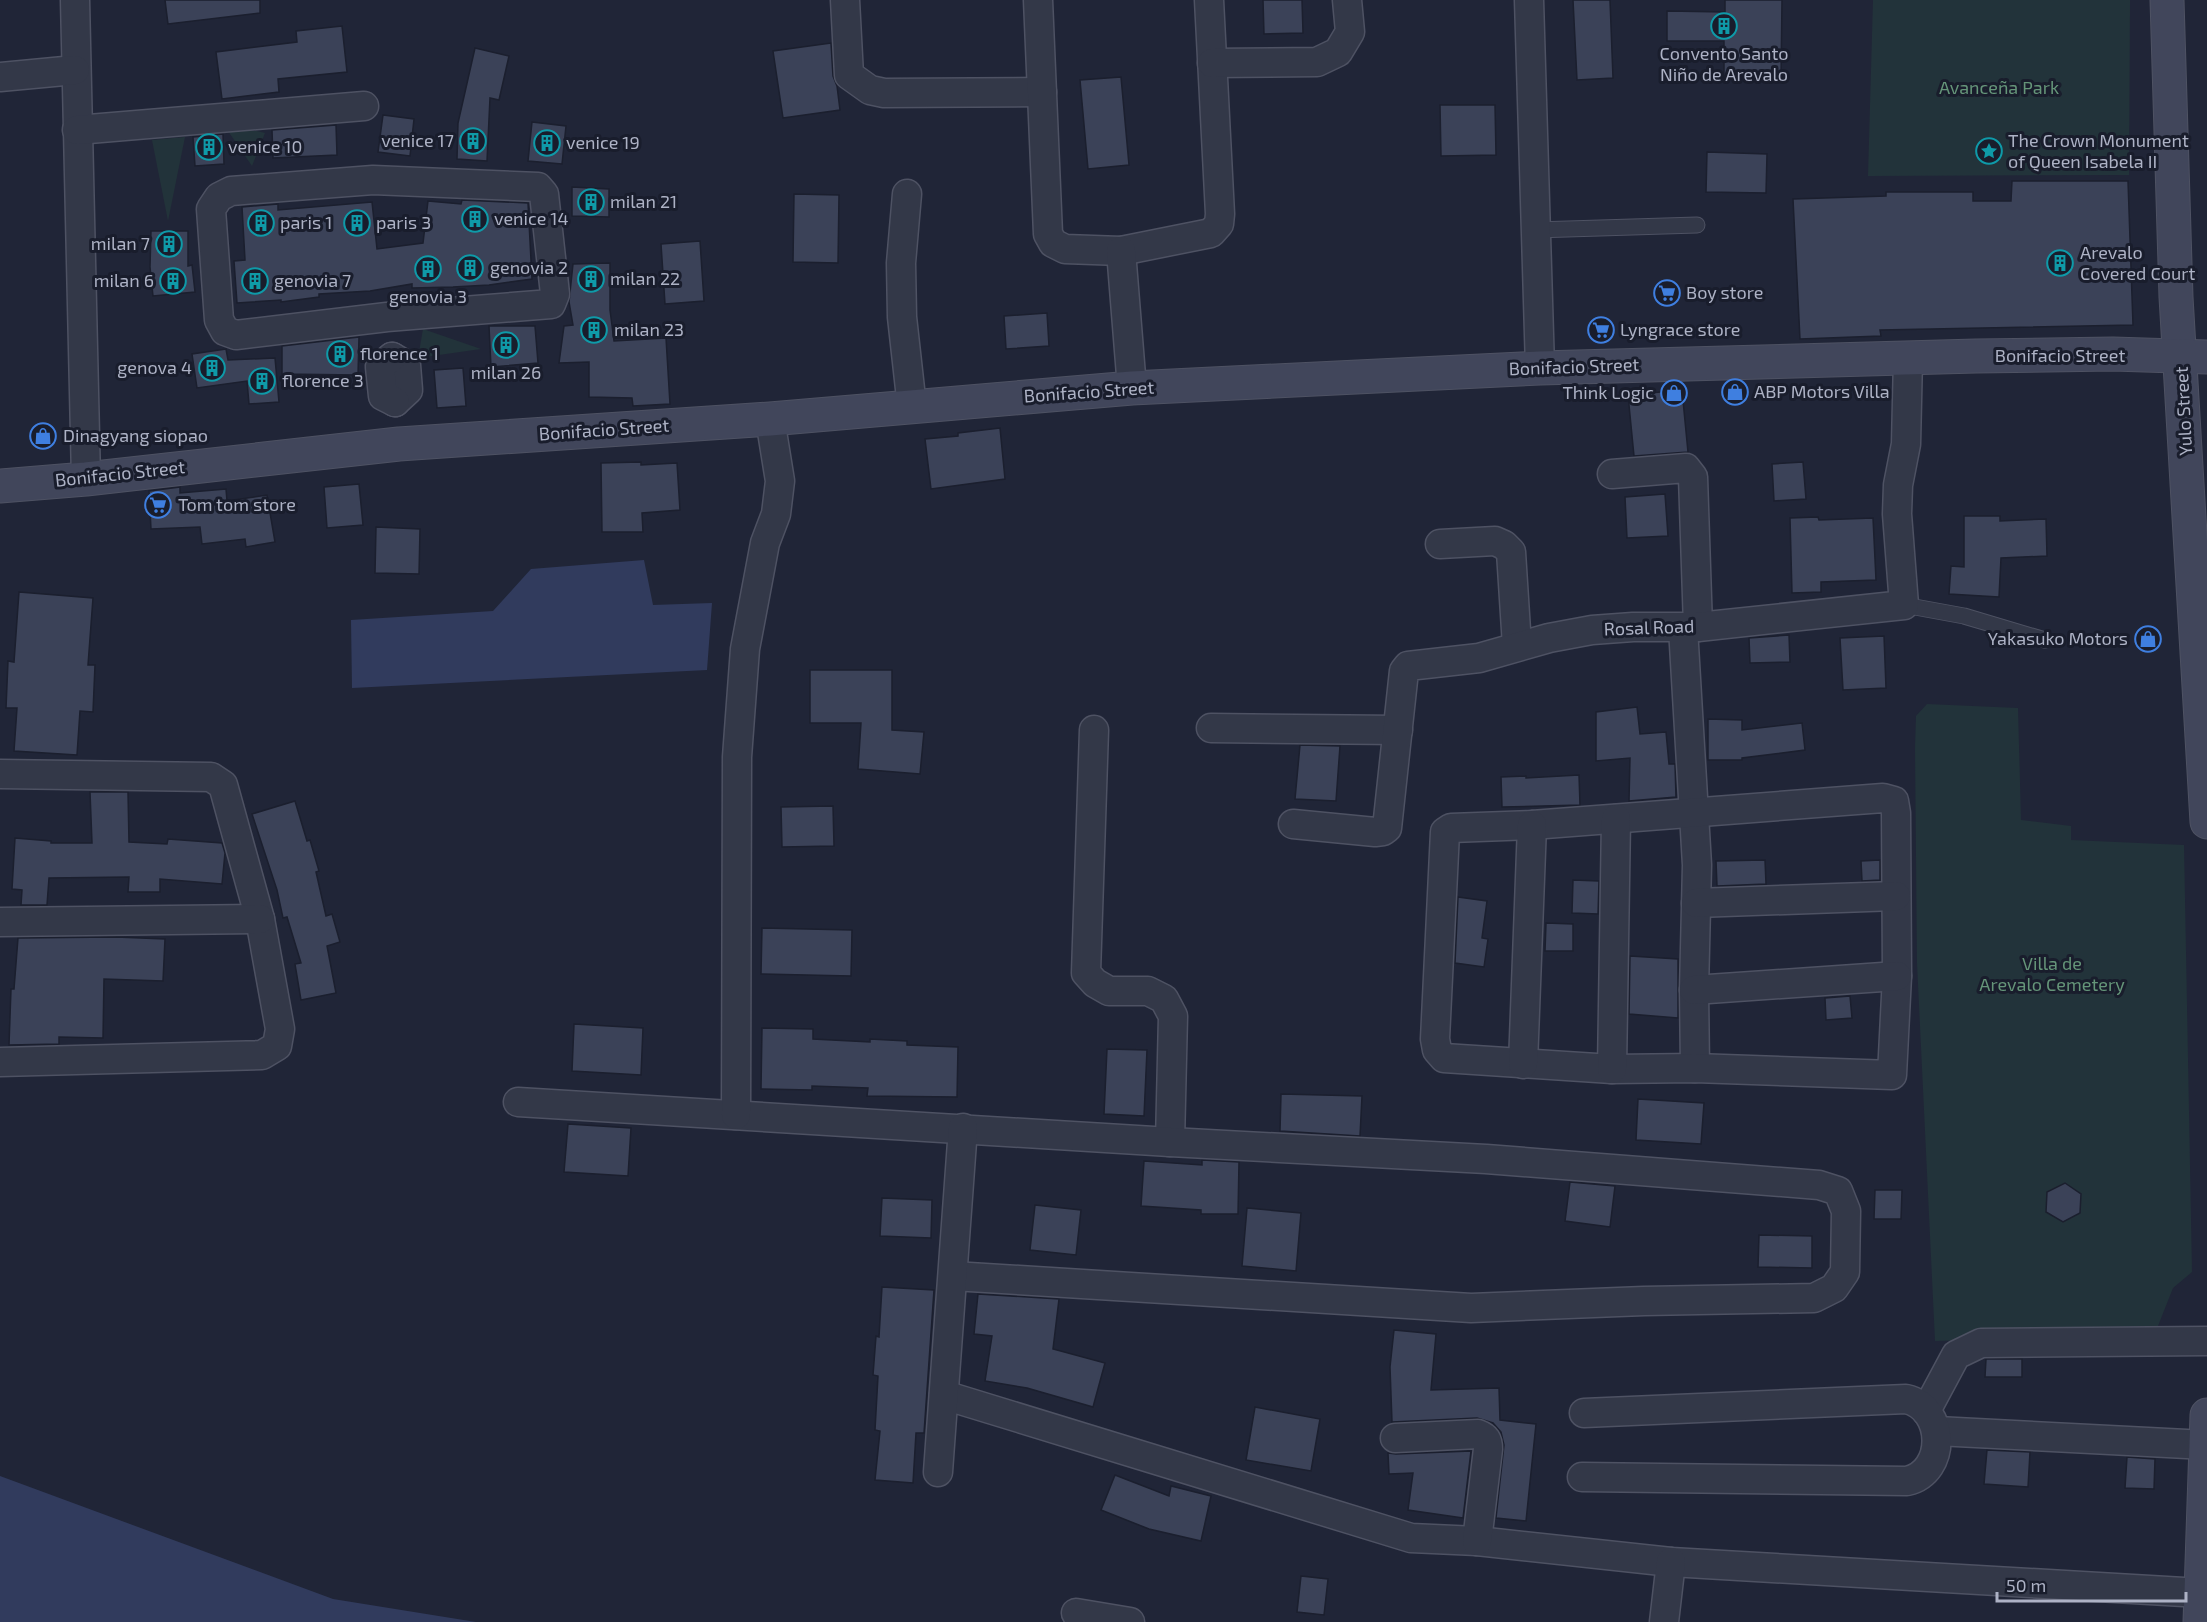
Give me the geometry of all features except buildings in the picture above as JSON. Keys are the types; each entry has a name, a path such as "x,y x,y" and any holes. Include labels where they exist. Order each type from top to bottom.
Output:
{"street":[{"path":"75,0 86,479"},
{"path":"845,0 849,75 870,90 884,93 1042,92"},
{"path":"1038,0 1048,234 1053,243 1065,249 1121,251 1212,233 1219,224 1209,0"},
{"path":"1212,63 1317,62 1338,52 1350,32 1347,0"},
{"path":"1529,0 1540,368"},
{"name":"Yulo Street","path":"2167,0 2176,297 2194,357 2207,822"},
{"path":"0,77 75,70"},
{"path":"77,130 364,106"},
{"path":"373,180 538,187 543,190 555,294 551,304 387,317 236,335 225,331 219,320 212,209 219,196 231,191 373,180"},
{"path":"907,194 901,263 902,316 912,407"},
{"path":"1121,251 1132,388"},
{"path":"387,317 392,357 380,367 383,396 395,402 399,444"},
{"name":"Bonifacio Street","path":"0,486 86,479 399,444 770,419 1132,388 1540,368 2113,354 2194,357"},
{"path":"1904,605 1896,514 1898,485 1906,444 1908,358"},
{"path":"736,1115 737,757 745,650 765,543 776,514 780,481 770,419"},
{"path":"1612,474 1675,467 1686,468 1693,477 1690,628 1697,865 1695,1068"},
{"path":"1440,544 1495,541 1504,545 1511,552 1517,646"},
{"name":"Rosal Road","path":"1293,824 1375,832 1387,828 1404,671 1408,666 1479,658 1549,638 1592,630 1633,627 1690,628 1904,605"},
{"path":"1210,728 1398,730"},
{"path":"1094,730 1086,973 1095,983 1109,991 1148,991 1164,999 1173,1016 1170,1142"},
{"path":"0,774 211,777 223,784 260,919 280,1029 277,1046 262,1055 0,1062"},
{"path":"1883,798 1894,801 1897,976 1893,1075 1695,1068 1612,1070 1444,1058 1437,1050 1435,1039 1445,832 1451,828 1616,819 1883,798"},
{"path":"1612,1070 1616,819"},
{"path":"1523,1064 1532,825"},
{"path":"1696,903 1896,896"},
{"path":"0,922 260,919"},
{"path":"1694,990 1897,976"},
{"path":"518,1102 1486,1159 1819,1185 1838,1191 1846,1211 1845,1272 1834,1288 1814,1299 1644,1301 1471,1308 952,1275"},
{"path":"938,1472 963,1128"},
{"path":"1582,1477 1916,1479 1929,1469 1934,1460 1932,1421 1956,1355 1981,1343 2207,1341"},
{"path":"944,1395 1411,1538 1477,1541 1671,1562 2200,1608 2206,1428 1932,1421 1915,1401 1906,1399 1584,1413"},
{"path":"1395,1438 1478,1434 1485,1437 1488,1441 1488,1449 1477,1541"},
{"path":"1664,1622 1671,1562"},
{"path":"1076,1613 1130,1622"}],"lane":[{"path":"1535,230 1697,225"},
{"path":"1904,605 1964,616 2045,640"}],"green space":[{"name":"Avanceña Park","path":"1873,0 2130,0 2129,175 1868,176"},
{"path":"228,131 265,133 252,166"},
{"path":"185,137 168,221 152,140"},
{"path":"423,329 481,349 418,358"},
{"name":"Villa de Arevalo Cemetery","path":"1927,704 2018,708 2021,820 2071,826 2071,840 2184,845 2192,1272 2173,1288 2154,1336 1935,1341 1917,963 1916,716"}],"water":[{"path":"644,560 653,605 712,603 707,670 352,688 351,620 493,611 531,569"},
{"path":"0,1476 333,1599 476,1622 0,1622"}],"place":[{"name":"Convento Santo Niño de Arevalo","path":"1724,26"},
{"name":"venice 17","path":"473,141"},
{"name":"venice 19","path":"547,143"},
{"name":"venice 10","path":"209,147"},
{"name":"The Crown Monument of Queen Isabela II","path":"1989,151"},
{"name":"milan 21","path":"591,202"},
{"name":"venice 14","path":"475,219"},
{"name":"paris 1","path":"261,223"},
{"name":"paris 3","path":"357,223"},
{"name":"milan 7","path":"169,244"},
{"name":"Arevalo Covered Court","path":"2060,263"},
{"name":"genovia 2","path":"470,268"},
{"name":"genovia 3","path":"428,269"},
{"name":"milan 22","path":"591,279"},
{"name":"milan 6","path":"173,281"},
{"name":"genovia 7","path":"255,281"},
{"name":"Boy store","path":"1667,293"},
{"name":"milan 23","path":"594,330"},
{"name":"Lyngrace store","path":"1601,330"},
{"name":"milan 26","path":"506,345"},
{"name":"florence 1","path":"340,354"},
{"name":"genova 4","path":"212,368"},
{"name":"florence 3","path":"262,381"},
{"name":"ABP Motors Villa","path":"1735,392"},
{"name":"Think Logic","path":"1674,393"},
{"name":"Dinagyang siopao","path":"43,436"},
{"name":"Tom tom store","path":"158,505"},
{"name":"Yakasuko Motors","path":"2148,639"}]}
